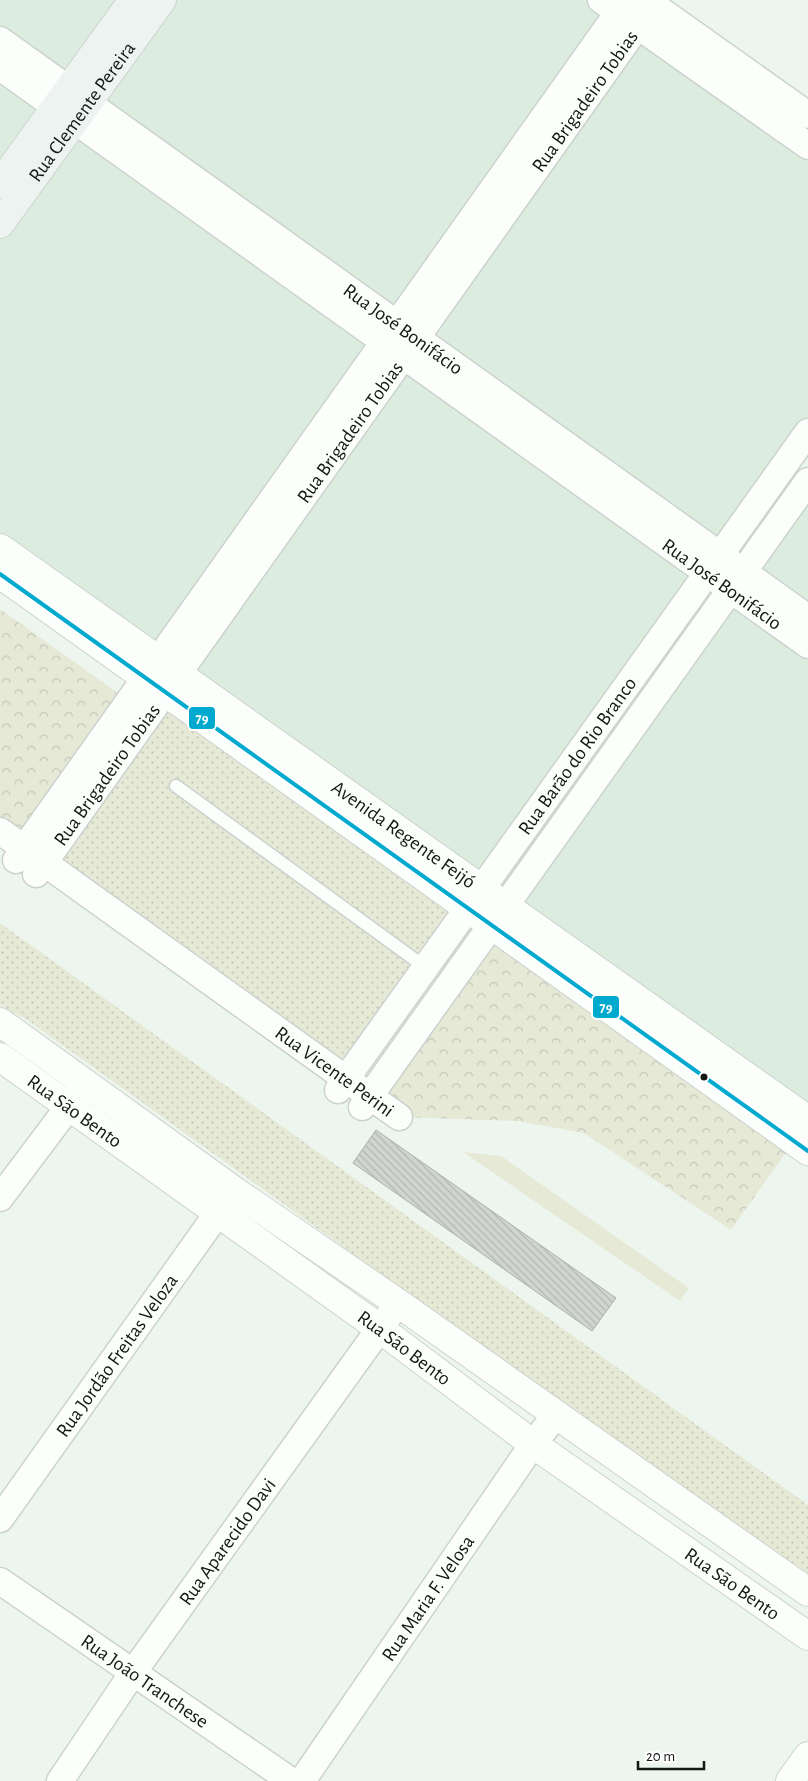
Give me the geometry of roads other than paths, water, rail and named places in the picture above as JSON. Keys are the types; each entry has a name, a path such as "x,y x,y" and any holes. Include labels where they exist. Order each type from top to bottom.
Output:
{"main road":[{"name":"Rua Clemente Pereira","path":"0,224 133,0"},
{"name":"Rua Clemente Pereira","path":"0,184 72,105 162,0"}],"street":[{"name":"Rua Brigadeiro Tobias","path":"24,859 161,676 399,340 622,10 652,2"},
{"path":"652,2 808,114"},
{"path":"622,10 808,146"},
{"name":"Rua José Bonifácio","path":"0,40 72,105 713,564 736,581 808,645"},
{"name":"Rua José Bonifácio","path":"0,67 72,105"},
{"name":"Rua Barão do Rio Branco","path":"342,1084 808,432"},
{"name":"Rua Barão do Rio Branco","path":"366,1101 808,481"},
{"name":"Avenida Regente Feijó","path":"0,548 49,596 805,1134"},
{"name":"Avenida Regente Feijó","path":"0,574 49,596"},
{"name":"Rua José Bonifácio","path":"736,581 808,618"},
{"name":"Rua Vicente Perini","path":"0,832 24,859 366,1101"},
{"name":"Rua São Bento","path":"0,1022 236,1192 398,1303 555,1416 808,1592"},
{"name":"Rua São Bento","path":"0,1057 379,1328 534,1444 808,1636"},
{"path":"0,1198 86,1084"},
{"name":"Rua Jordão Freitas Veloza","path":"0,1519 217,1214 236,1192"},
{"name":"Rua Aparecido Davi","path":"60,1781 134,1671 398,1303"},
{"name":"Rua Maria F. Velosa","path":"302,1781 555,1416"},
{"path":"637,1516 658,1488"},
{"name":"Rua João Tranchese","path":"0,1581 134,1671 291,1781"},
{"path":"790,1781 808,1756"}],"lane":[{"path":"176,786 425,967"}]}
